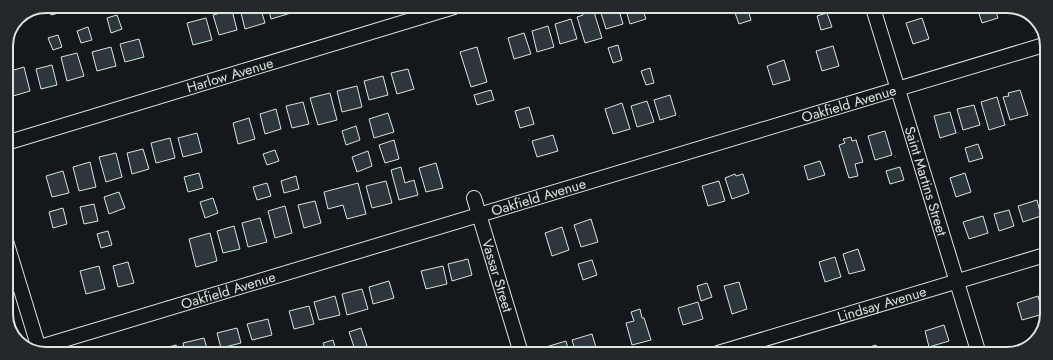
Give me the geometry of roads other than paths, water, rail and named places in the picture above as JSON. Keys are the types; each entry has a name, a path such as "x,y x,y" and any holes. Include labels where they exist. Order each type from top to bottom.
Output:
{"street":[{"name":"Harlow Avenue","path":"13,141 434,13"},
{"name":"Saint Martins Street","path":"875,13 977,347"},
{"name":"Oakfield Avenue","path":"46,347 479,214 1040,46"},
{"name":"Vassar Street","path":"474,198 519,347"},
{"name":"Lindsay Avenue","path":"738,347 1040,257"},
{"path":"13,266 34,344"}]}
